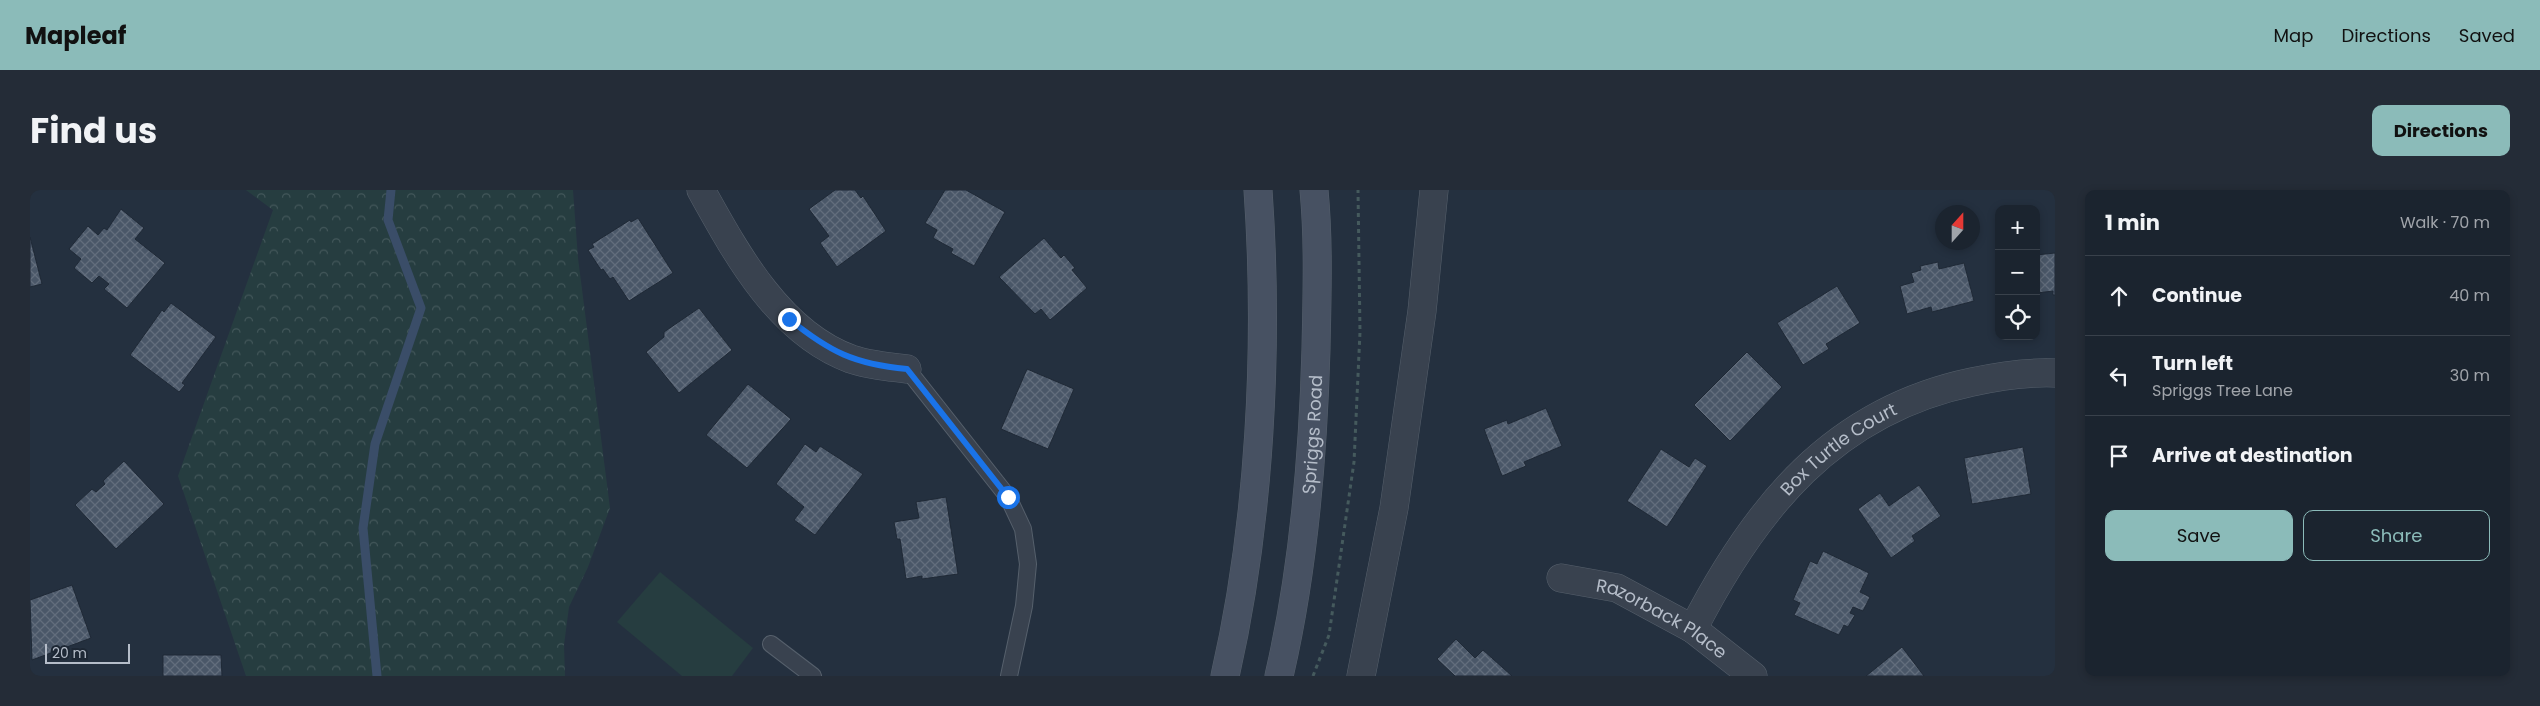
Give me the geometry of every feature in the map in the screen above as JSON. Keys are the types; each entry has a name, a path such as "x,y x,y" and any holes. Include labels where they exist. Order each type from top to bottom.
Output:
{"main road":[{"path":"1225,676 1242,582 1260,411 1262,258 1258,190"},
{"name":"Spriggs Road","path":"1279,676 1290,631 1308,492 1315,400 1318,296 1314,190"}],"street":[{"path":"701,190 722,228 754,277 789,319 821,344 850,358 877,366 907,369"},
{"path":"1361,676 1394,508 1425,292 1434,190"},
{"name":"Box Turtle Court","path":"1693,629 1720,577 1759,520 1783,491 1825,450 1858,426 1893,408 1947,387 1995,377 2055,374"},
{"name":"Razorback Place","path":"1561,578 1617,588 1693,629 1753,676"}],"lane":[{"path":"907,369 1008,497 1023,528 1028,564 1024,606 1009,676"},
{"path":"771,644 813,676"}],"path":[{"path":"1313,676 1329,635 1354,462 1360,332 1358,190"}],"green space":[{"path":"246,190 573,190 578,258 610,508 588,567 569,607 564,645 565,676 246,676 178,476 273,210"},
{"path":"660,572 753,648 732,676 682,676 617,622"}],"building":[{"path":"835,190 855,190 861,198 863,196 886,231 837,267 820,243 829,236 809,209"},
{"path":"945,190 966,190 1005,212 974,266 951,253 953,249 933,238 937,230 925,223"},
{"path":"121,209 144,228 135,239 165,263 127,308 104,289 109,284 99,276 92,283 74,268 81,259 69,249 88,226 98,235 104,228 107,230"},
{"path":"638,218 673,273 629,301 613,277 610,279 603,269 601,270 588,250 594,247 592,244 630,220 631,222"},
{"path":"30,237 42,284 30,287"},
{"path":"1044,238 1061,258 1064,255 1075,268 1072,270 1087,288 1050,320 1041,309 1035,314 999,277"},
{"path":"2055,253 2055,295 2053,295 2053,291 2040,293 2040,255"},
{"path":"1938,262 1939,269 1964,263 1974,301 1932,312 1931,307 1907,314 1900,286 1914,282 1911,273 1921,270 1920,266"},
{"path":"1837,286 1860,323 1826,344 1829,349 1803,365 1777,323"},
{"path":"171,303 216,337 182,383 185,385 179,392 130,355 162,310 164,312"},
{"path":"699,308 732,350 679,393 646,352 664,337 664,332"},
{"path":"1747,352 1782,387 1730,441 1694,405"},
{"path":"1027,369 1074,389 1048,449 1001,429"},
{"path":"748,384 791,419 747,468 706,435"},
{"path":"1546,408 1562,446 1524,462 1526,466 1502,476 1484,429 1507,420 1508,424"},
{"path":"805,444 816,452 820,446 863,474 815,535 794,520 804,507 776,484"},
{"path":"2023,447 2031,494 1972,504 1964,458"},
{"path":"1661,449 1689,467 1695,458 1707,466 1667,527 1627,501"},
{"path":"124,461 164,504 116,549 75,505 92,489 96,492 105,484 103,481"},
{"path":"1919,485 1941,516 1912,536 1915,541 1891,558 1858,509 1880,493 1889,506"},
{"path":"946,497 958,574 922,579 922,576 906,579 900,539 897,539 894,522 919,518 916,502"},
{"path":"1823,551 1869,573 1860,592 1870,597 1863,611 1853,607 1850,613 1855,615 1848,627 1844,625 1839,635 1794,615 1800,603 1793,600 1810,561 1817,564"},
{"path":"72,585 91,638 32,660 30,600"},
{"path":"1456,639 1475,658 1483,650 1512,676 1455,676 1437,659"},
{"path":"1902,647 1924,676 1866,676"},
{"path":"163,655 221,655 222,676 163,676"}],"waterway":[{"path":"377,676 363,528 375,444 421,308 388,220 391,190"}],"route":[{"path":"789,319 821,344 850,358 877,366 907,369 1008,497"}]}
